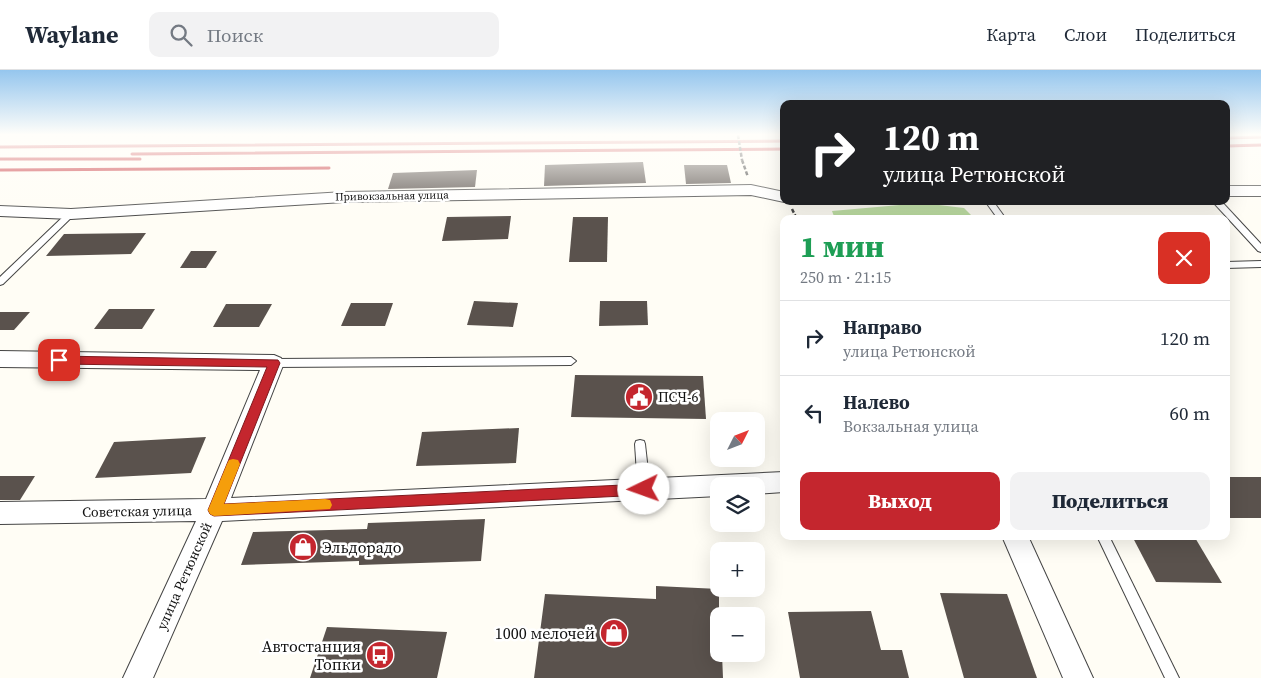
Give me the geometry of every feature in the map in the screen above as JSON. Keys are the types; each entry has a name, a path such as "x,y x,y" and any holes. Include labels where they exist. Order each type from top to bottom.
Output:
{"street":[{"name":"Привокзальная улица","path":"0,211 71,214 354,196 752,190 780,196"},
{"path":"1230,191 1261,191"},
{"path":"0,359 274,363"},
{"name":"улица Ретюнской","path":"138,678 214,510 274,363"},
{"name":"Советская улица","path":"0,513 214,510 780,482"},
{"path":"1017,540 1078,678"}],"lane":[{"path":"1220,205 1229,215"},
{"path":"0,282 71,214"},
{"path":"1230,216 1261,250"},
{"path":"1230,265 1261,264"},
{"path":"274,363 571,362"},
{"path":"640,444 644,489"},
{"path":"1104,540 1172,678"}],"green space":[{"path":"900,205 939,205 964,208 971,215 834,215 832,211"}],"building":[{"path":"643,163 646,183 544,186 545,165"},
{"path":"684,165 727,165 731,183 686,184"},
{"path":"477,170 475,187 388,189 393,173"},
{"path":"511,216 508,239 442,241 447,217"},
{"path":"573,217 608,217 607,262 569,262"},
{"path":"146,233 131,254 46,256 64,234"},
{"path":"191,251 217,251 206,268 180,268"},
{"path":"474,301 518,303 513,327 467,325"},
{"path":"600,301 647,301 648,325 599,326"},
{"path":"351,303 393,303 385,326 341,326"},
{"path":"226,304 272,304 259,327 213,327"},
{"path":"109,309 155,309 142,329 94,329"},
{"path":"0,312 30,312 14,330 0,330"},
{"name":"ПСЧ-6","path":"575,375 703,376 706,419 571,417"},
{"path":"519,428 516,463 416,466 422,432"},
{"path":"206,437 191,473 95,478 114,442"},
{"path":"0,476 35,476 20,500 0,500"},
{"path":"1230,477 1261,477 1261,518 1230,518"},
{"path":"485,519 481,561 359,565 359,561 241,565 253,532 367,529 368,523"},
{"path":"1134,540 1196,540 1222,583 1156,582"},
{"path":"656,586 710,589 710,597 719,597 719,607 710,607 710,662 722,662 723,678 534,678 545,594 656,599"},
{"path":"940,593 1007,594 1037,678 964,678"},
{"path":"871,611 881,650 902,650 909,678 800,678 788,612"},
{"name":"Автостанция Топки","path":"327,627 447,632 437,678 310,678"}],"railway":[{"path":"0,170 329,168"}],"slow traffic":[{"path":"233,464 214,510 325,505"}],"place":[{"name":"ПСЧ-6","path":"639,397"},
{"name":"Эльдорадо","path":"303,547"},
{"name":"1000 мелочей","path":"614,633"},
{"name":"Автостанция Топки","path":"380,655"}],"route":[{"path":"59,360 274,363 214,510 644,489"}]}
